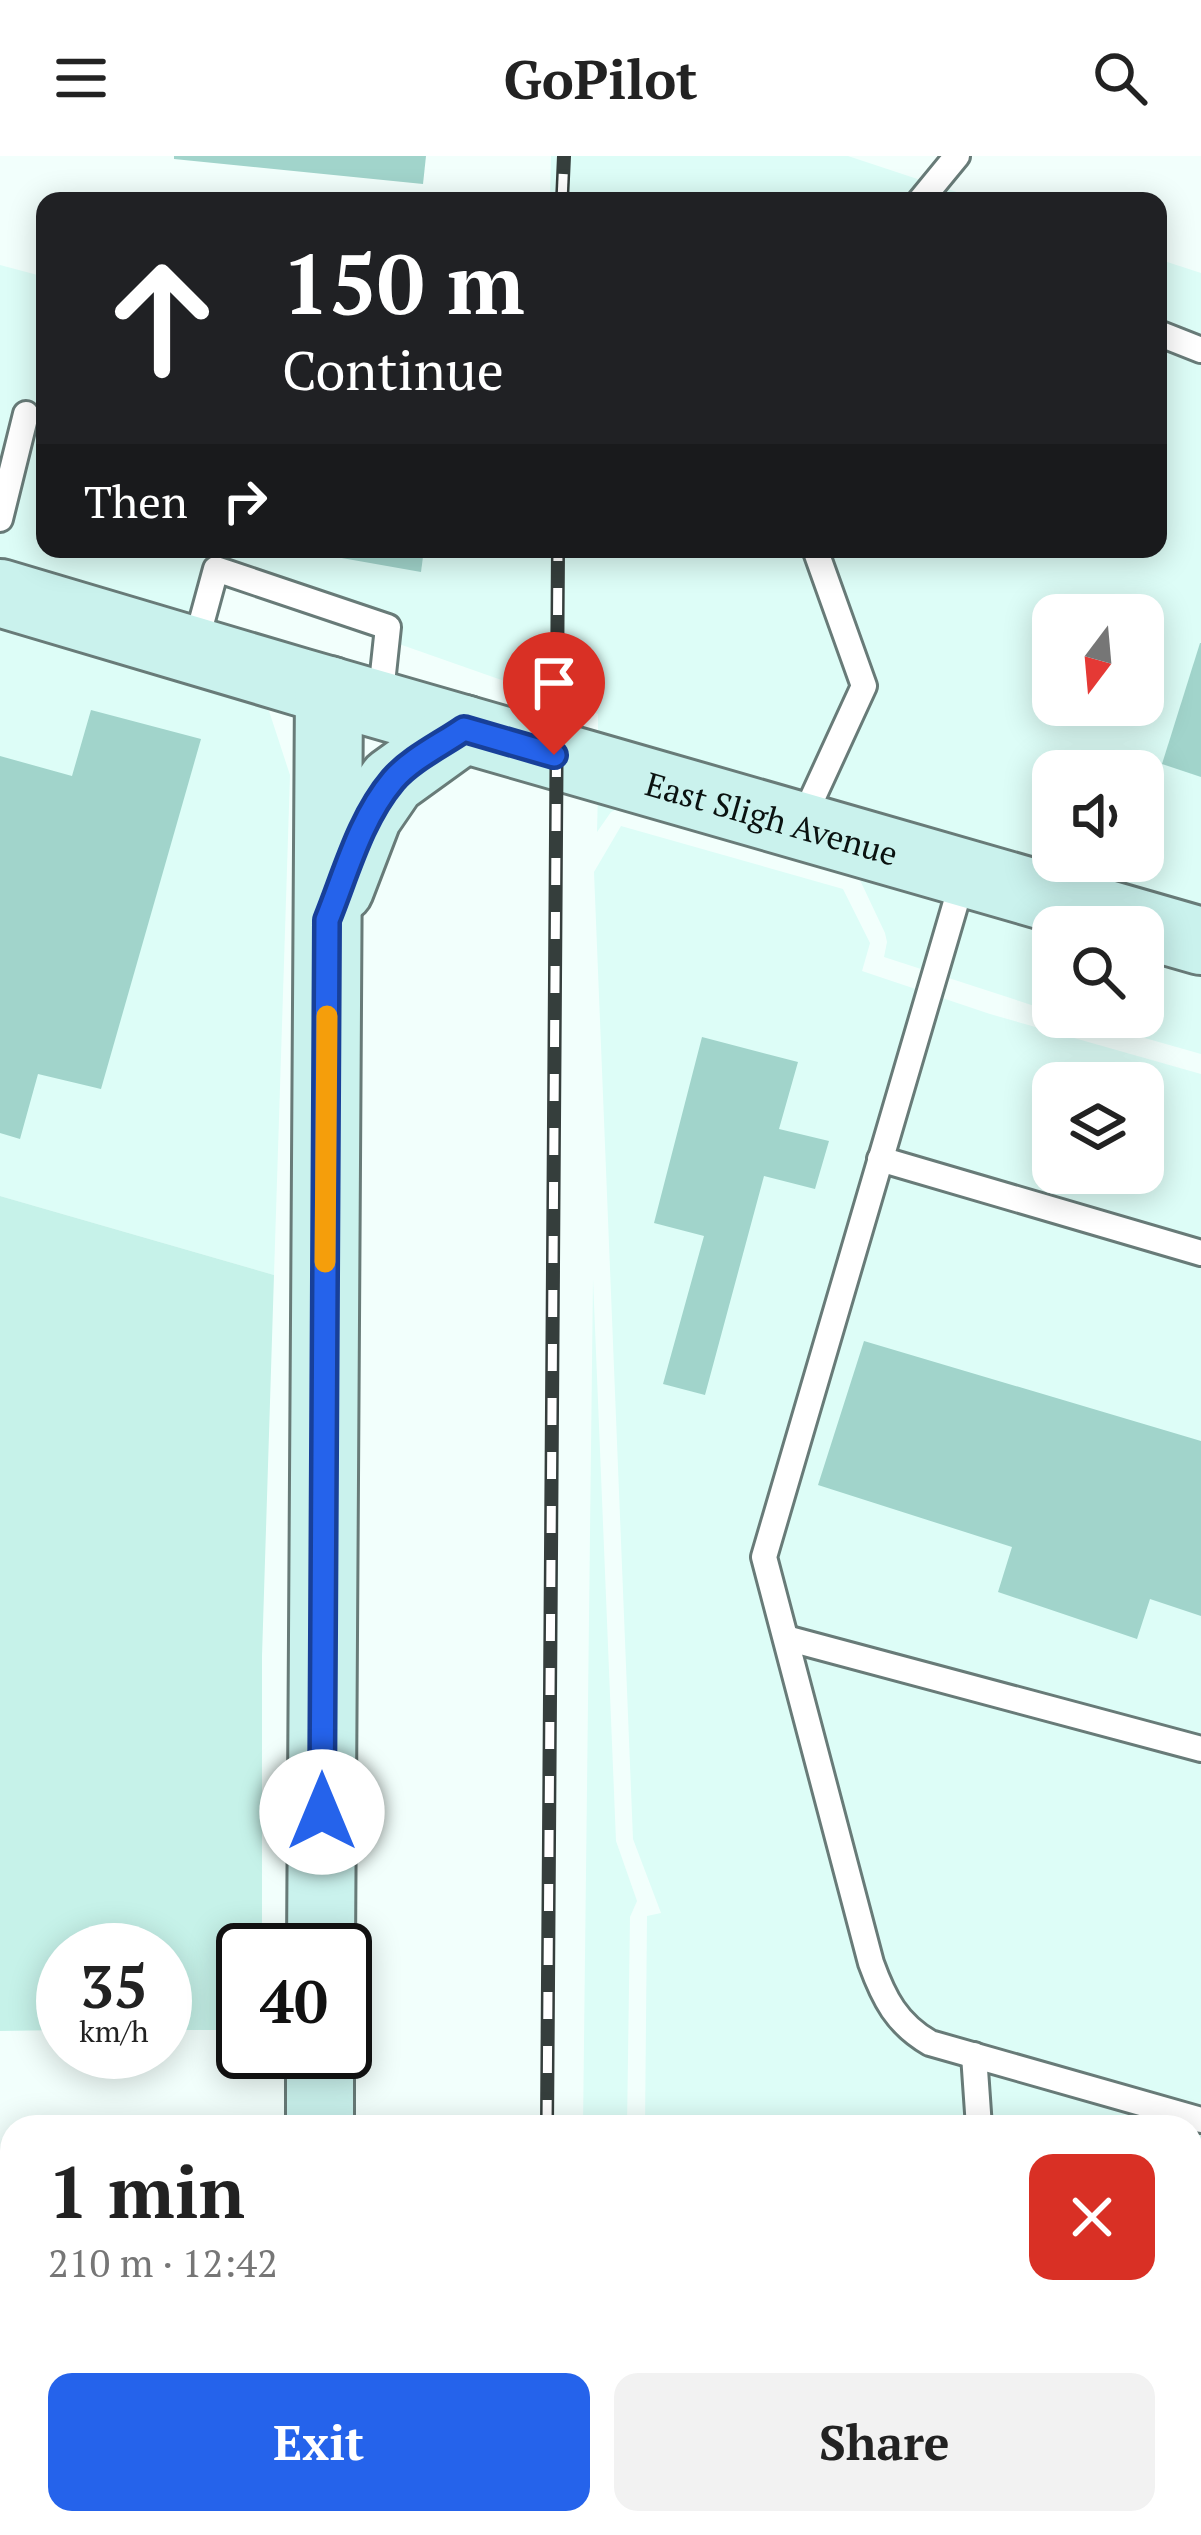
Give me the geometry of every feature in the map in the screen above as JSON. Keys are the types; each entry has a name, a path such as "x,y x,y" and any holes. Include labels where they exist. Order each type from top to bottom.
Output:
{"street":[{"name":"East Sligh Avenue","path":"0,593 1201,941"},
{"path":"321,1923 327,920 354,698"},
{"path":"327,920 368,816 392,781 464,729"},
{"path":"320,2079 320,2115"}],"lane":[{"path":"927,192 957,156"},
{"path":"1167,337 1201,350"},
{"path":"0,519 26,414"},
{"path":"800,825 864,686 817,558"},
{"path":"194,650 221,559 388,627 354,698"},
{"path":"964,872 764,1557 871,1963 897,2018 930,2043 1184,2115"},
{"path":"880,1159 1201,1253"},
{"path":"786,1638 1201,1748"},
{"path":"974,2055 978,2115"}],"shaded area":[{"path":"551,156 848,156 957,192 550,192"},
{"path":"1167,262 1201,273 1201,917 1079,882 1164,882 1164,750 1032,750 1032,869 598,744 598,714 223,582 216,633 0,569 0,265 36,275 36,558 1167,558"},
{"path":"0,617 223,683 269,711 290,775 274,1275 0,1196"},
{"path":"598,791 1032,921 1032,1005 884,957 885,933 859,878 848,870 621,807 611,812 597,832"},
{"path":"621,826 843,889 870,943 862,971 1032,1026 1032,1038 1074,1038 1159,1062 1032,1062 1032,1194 1164,1194 1164,1063 1201,1074 1201,2115 645,2115 647,1916 661,1913 633,1839 594,872"},
{"path":"1164,954 1201,965 1201,1054 1145,1038 1164,1038"},
{"path":"0,1196 274,1275 262,1656 262,1923 216,1923 216,2030 192,2030 192,1923 36,1923 36,2030 0,2031"},
{"path":"593,1279 616,1841 637,1901 630,1917 627,2115 583,2115"}],"building":[{"path":"174,156 426,156 423,184"},
{"path":"342,558 423,558 421,572"},
{"path":"1201,643 1201,777 1164,765"},
{"path":"91,710 201,739 101,1089 38,1074 20,1139 0,1133 0,756 72,776"},
{"path":"702,1037 798,1062 779,1129 829,1141 815,1189 764,1176 705,1395 663,1384 704,1236 654,1223"},
{"path":"864,1341 1201,1441 1201,1616 1150,1599 1137,1639 998,1592 1012,1547 818,1485"}],"railway":[{"path":"562,192 564,156"},
{"path":"547,2115 558,558"}],"slow traffic":[{"path":"325,1262 327,1016"}],"route":[{"path":"322,1812 327,920 368,816 403,771 464,729 554,755"}]}
